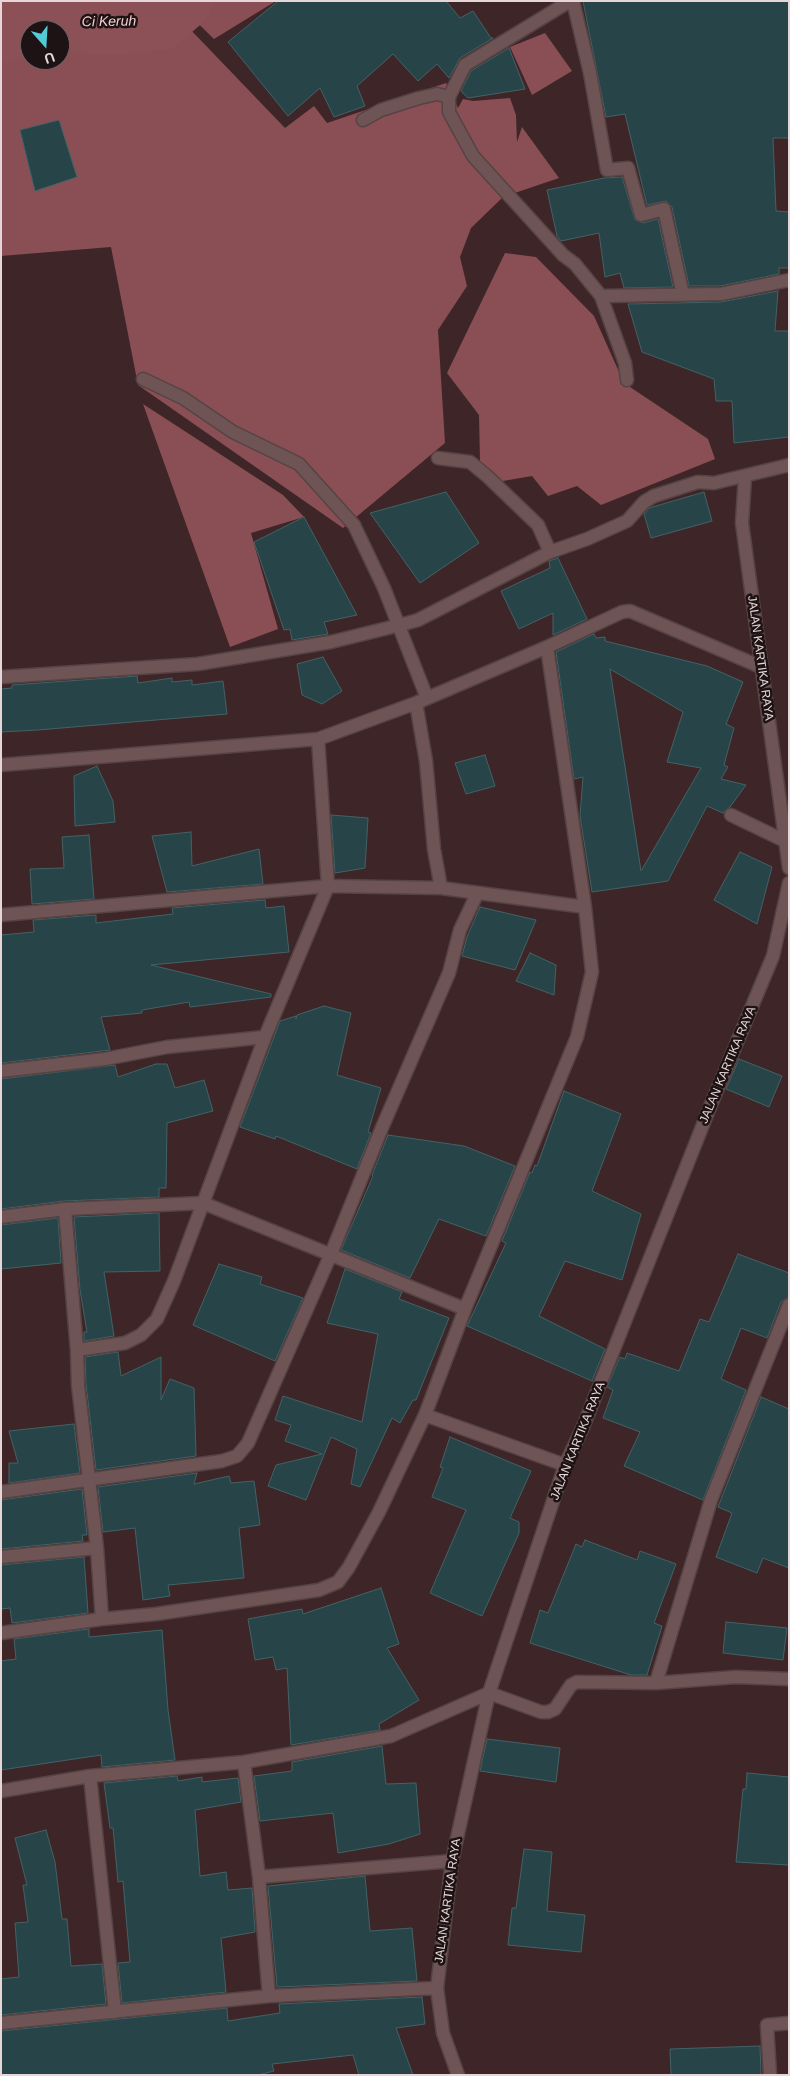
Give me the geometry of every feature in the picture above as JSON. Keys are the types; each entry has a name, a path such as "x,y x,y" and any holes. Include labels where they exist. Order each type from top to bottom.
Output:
{"street":[{"path":"627,380 625,363 601,296 575,264 563,255 473,156 449,112 449,97 465,65 571,1 590,73 607,170 628,168 641,215 664,209 682,295"},
{"path":"363,120 381,110 419,98 437,94 449,97"},
{"path":"601,296 721,294 789,280"},
{"path":"143,380 183,398 233,432 299,464 354,525 397,620 422,701 434,849 441,888"},
{"path":"438,458 470,462 515,502 541,531 550,552"},
{"path":"1,677 198,664 332,642 397,620 418,620 550,552 627,521 644,502 654,496 698,482 714,482 745,477 789,465"},
{"name":"JALAN KARTIKA RAYA","path":"745,477 742,523 787,841 789,868"},
{"path":"1,765 318,739 422,701 547,647 615,614 630,611 761,666"},
{"path":"1,1633 102,1618 156,1614 319,1590 338,1582 349,1567 379,1512 425,1415 465,1308 577,1037 592,972 585,907 547,647"},
{"path":"77,1350 125,1343 141,1335 157,1319 174,1281 265,1037 328,886 318,739"},
{"path":"731,815 787,841"},
{"name":"JALAN KARTIKA RAYA","path":"458,2075 444,2033 437,1988 452,1860 489,1693 565,1466 583,1427 710,1107 774,956 789,883"},
{"path":"1,915 328,886 441,888 585,907"},
{"path":"1,1492 222,1461 237,1456 248,1443 331,1254 381,1130 449,973 460,930 477,894"},
{"path":"1,1071 96,1061 167,1047 265,1037"},
{"path":"1,1217 65,1210 203,1203 465,1308"},
{"path":"65,1210 77,1350 78,1385 97,1548 102,1618"},
{"path":"656,1683 711,1500 789,1305"},
{"path":"425,1415 565,1466"},
{"path":"1,1557 97,1548"},
{"path":"1,1791 90,1776 244,1762 392,1736 489,1693 541,1712 548,1712 555,1709 571,1685 577,1682 656,1683 736,1677 789,1679"},
{"path":"244,1762 259,1877 269,1996"},
{"path":"90,1776 115,2012"},
{"path":"259,1877 452,1860"},
{"path":"1,2023 269,1996 437,1988"},
{"path":"770,2075 767,2025 789,2024"}],"shaded area":[{"path":"1,1 163,1 285,128 314,106 327,123 446,83 458,108 463,99 473,101 510,98 516,115 517,142 522,127 559,178 503,197 471,228 460,257 467,286 438,330 445,443 343,528 138,385 111,247 1,256"},
{"path":"175,1 276,1 214,39"},
{"path":"545,33 572,71 532,95 510,47"},
{"path":"505,253 536,257 594,316 624,383 708,439 715,459 601,505 577,486 548,496 532,476 497,482 480,461 479,415 447,373"},
{"path":"143,404 283,495 304,517 251,533 278,629 230,647"}],"building":[{"path":"278,1 446,1 460,18 473,11 491,38 493,38 460,58 449,78 437,64 418,81 393,54 357,86 365,106 334,117 320,88 288,116 228,42"},
{"path":"583,1 789,1 789,138 773,138 776,211 789,212 789,268 779,268 779,274 720,286 689,286 672,207 666,201 647,205 625,114 606,117"},
{"path":"509,48 525,89 468,98 461,91 471,71"},
{"path":"59,120 77,177 35,191 20,130"},
{"path":"622,177 635,220 643,223 658,219 673,287 624,288 620,273 605,277 599,233 561,241 557,236 547,190 604,178"},
{"path":"778,291 775,331 789,331 789,437 734,443 732,401 716,401 714,379 642,352 628,304 721,302"},
{"path":"446,492 479,543 420,583 370,513"},
{"path":"704,492 712,521 651,538 644,514 649,508"},
{"path":"304,517 357,615 324,622 328,634 292,640 290,629 284,630 254,542"},
{"path":"558,558 587,619 553,635 553,613 519,629 501,591 550,568 549,561"},
{"path":"594,634 596,638 605,637 605,641 707,666 743,682 726,724 734,728 724,765 728,767 721,779 746,785 730,807 723,813 707,806 668,881 592,892 580,816 583,777 574,779 556,652","holes":["610,669 683,712 667,762 701,768 641,871"]},
{"path":"323,657 342,691 322,704 302,695 297,664"},
{"path":"137,676 138,683 172,678 172,682 192,680 192,685 223,681 227,714 1,732 1,689 12,688 12,685"},
{"path":"485,755 495,786 466,794 455,763"},
{"path":"97,766 113,801 115,822 75,826 74,776"},
{"path":"331,815 368,818 365,868 335,873"},
{"path":"191,832 192,866 259,849 263,884 167,892 152,836"},
{"path":"89,835 94,899 32,904 30,869 64,868 62,837"},
{"path":"740,852 772,867 757,924 714,900"},
{"path":"265,900 266,908 284,906 289,952 151,965 271,994 271,997 190,1007 189,1002 142,1010 142,1013 101,1017 110,1050 1,1063 1,935 34,932 33,920 96,915 96,923 173,914 172,908"},
{"path":"480,907 536,920 515,970 462,956 467,937"},
{"path":"530,953 556,965 554,995 516,981"},
{"path":"324,1006 351,1013 337,1075 381,1088 368,1132 371,1133 357,1169 276,1136 275,1139 240,1127 280,1021 296,1016 296,1019 297,1015"},
{"path":"739,1059 782,1076 769,1107 726,1089"},
{"path":"156,1064 167,1064 175,1088 204,1080 213,1111 167,1123 166,1188 159,1188 159,1197 64,1201 1,1209 1,1079 115,1065 118,1077"},
{"path":"564,1091 621,1114 592,1191 641,1214 622,1280 565,1261 539,1316 605,1349 592,1381 467,1326 506,1243 502,1241 530,1172 532,1173 535,1165 537,1166"},
{"path":"388,1135 464,1146 515,1166 486,1236 439,1219 410,1278 341,1250 373,1176"},
{"path":"159,1213 160,1271 104,1272 114,1336 84,1341 84,1332 87,1332 80,1290 74,1217"},
{"path":"58,1218 61,1263 1,1269 1,1225"},
{"path":"738,1254 789,1273 789,1297 781,1302 767,1338 741,1328 721,1379 746,1390 703,1500 624,1466 640,1432 603,1418 613,1390 607,1387 620,1357 625,1359 627,1353 679,1371 700,1319 709,1322"},
{"path":"219,1264 262,1277 260,1284 303,1298 275,1361 193,1325"},
{"path":"345,1269 402,1292 399,1299 449,1318 416,1400 413,1400 400,1423 392,1418 360,1487 351,1484 357,1449 331,1437 306,1500 268,1486 276,1465 322,1454 285,1441 291,1425 275,1420 283,1396 362,1422 378,1334 327,1323"},
{"path":"118,1352 121,1376 161,1357 161,1400 170,1379 194,1388 196,1456 96,1470 86,1384 85,1357"},
{"path":"761,1397 789,1409 789,1568 763,1558 757,1573 716,1557 732,1513 718,1507"},
{"path":"74,1424 80,1473 9,1483 9,1463 18,1463 9,1431"},
{"path":"450,1437 531,1471 510,1518 519,1522 519,1533 482,1616 430,1593 466,1510 432,1497 443,1468 440,1467"},
{"path":"197,1473 194,1484 229,1476 231,1483 254,1481 260,1525 239,1528 244,1578 168,1585 170,1596 143,1600 135,1528 103,1532 98,1487"},
{"path":"82,1489 87,1535 82,1535 83,1541 1,1549 1,1500"},
{"path":"585,1540 637,1560 640,1551 676,1564 654,1623 662,1626 647,1675 631,1675 530,1643 540,1610 548,1613 576,1544 582,1547"},
{"path":"84,1557 88,1613 12,1623 10,1608 1,1609 1,1565"},
{"path":"381,1588 399,1644 387,1648 419,1700 379,1724 380,1730 291,1745 287,1668 276,1670 273,1657 255,1660 248,1619 302,1609 303,1614"},
{"path":"726,1622 787,1628 783,1660 723,1653"},
{"path":"89,1629 89,1637 162,1630 168,1710 175,1760 102,1767 101,1755 1,1770 1,1661 16,1659 14,1639"},
{"path":"487,1739 560,1748 556,1782 480,1771"},
{"path":"382,1746 386,1784 416,1783 420,1834 389,1844 338,1853 333,1813 260,1821 254,1776 292,1771 292,1762"},
{"path":"747,1773 789,1777 789,1865 736,1862 743,1789 746,1789"},
{"path":"177,1776 178,1781 202,1777 202,1782 238,1778 241,1802 195,1810 200,1876 226,1872 228,1890 252,1888 255,1932 221,1938 226,1992 122,2003 118,1963 130,1962 123,1881 118,1882 113,1828 110,1828 104,1783"},
{"path":"46,1830 55,1862 62,1919 67,1919 71,1966 102,1964 106,2004 1,2015 1,1979 19,1977 15,1923 28,1922 23,1885 27,1885 15,1838"},
{"path":"524,1849 552,1852 547,1911 585,1915 581,1952 508,1945 512,1908 516,1908"},
{"path":"365,1876 370,1931 412,1928 417,1981 277,1987 268,1886"},
{"path":"422,1997 425,2024 396,2028 413,2075 359,2075 353,2055 272,2064 274,2071 258,2075 1,2075 1,2031 227,2008 228,2021 280,2013 279,2004"},
{"path":"760,2046 761,2075 671,2075 670,2049"}],"waterway":[{"name":"Ci Keruh","path":"1,32 43,21 114,25 160,20 182,1"}]}
